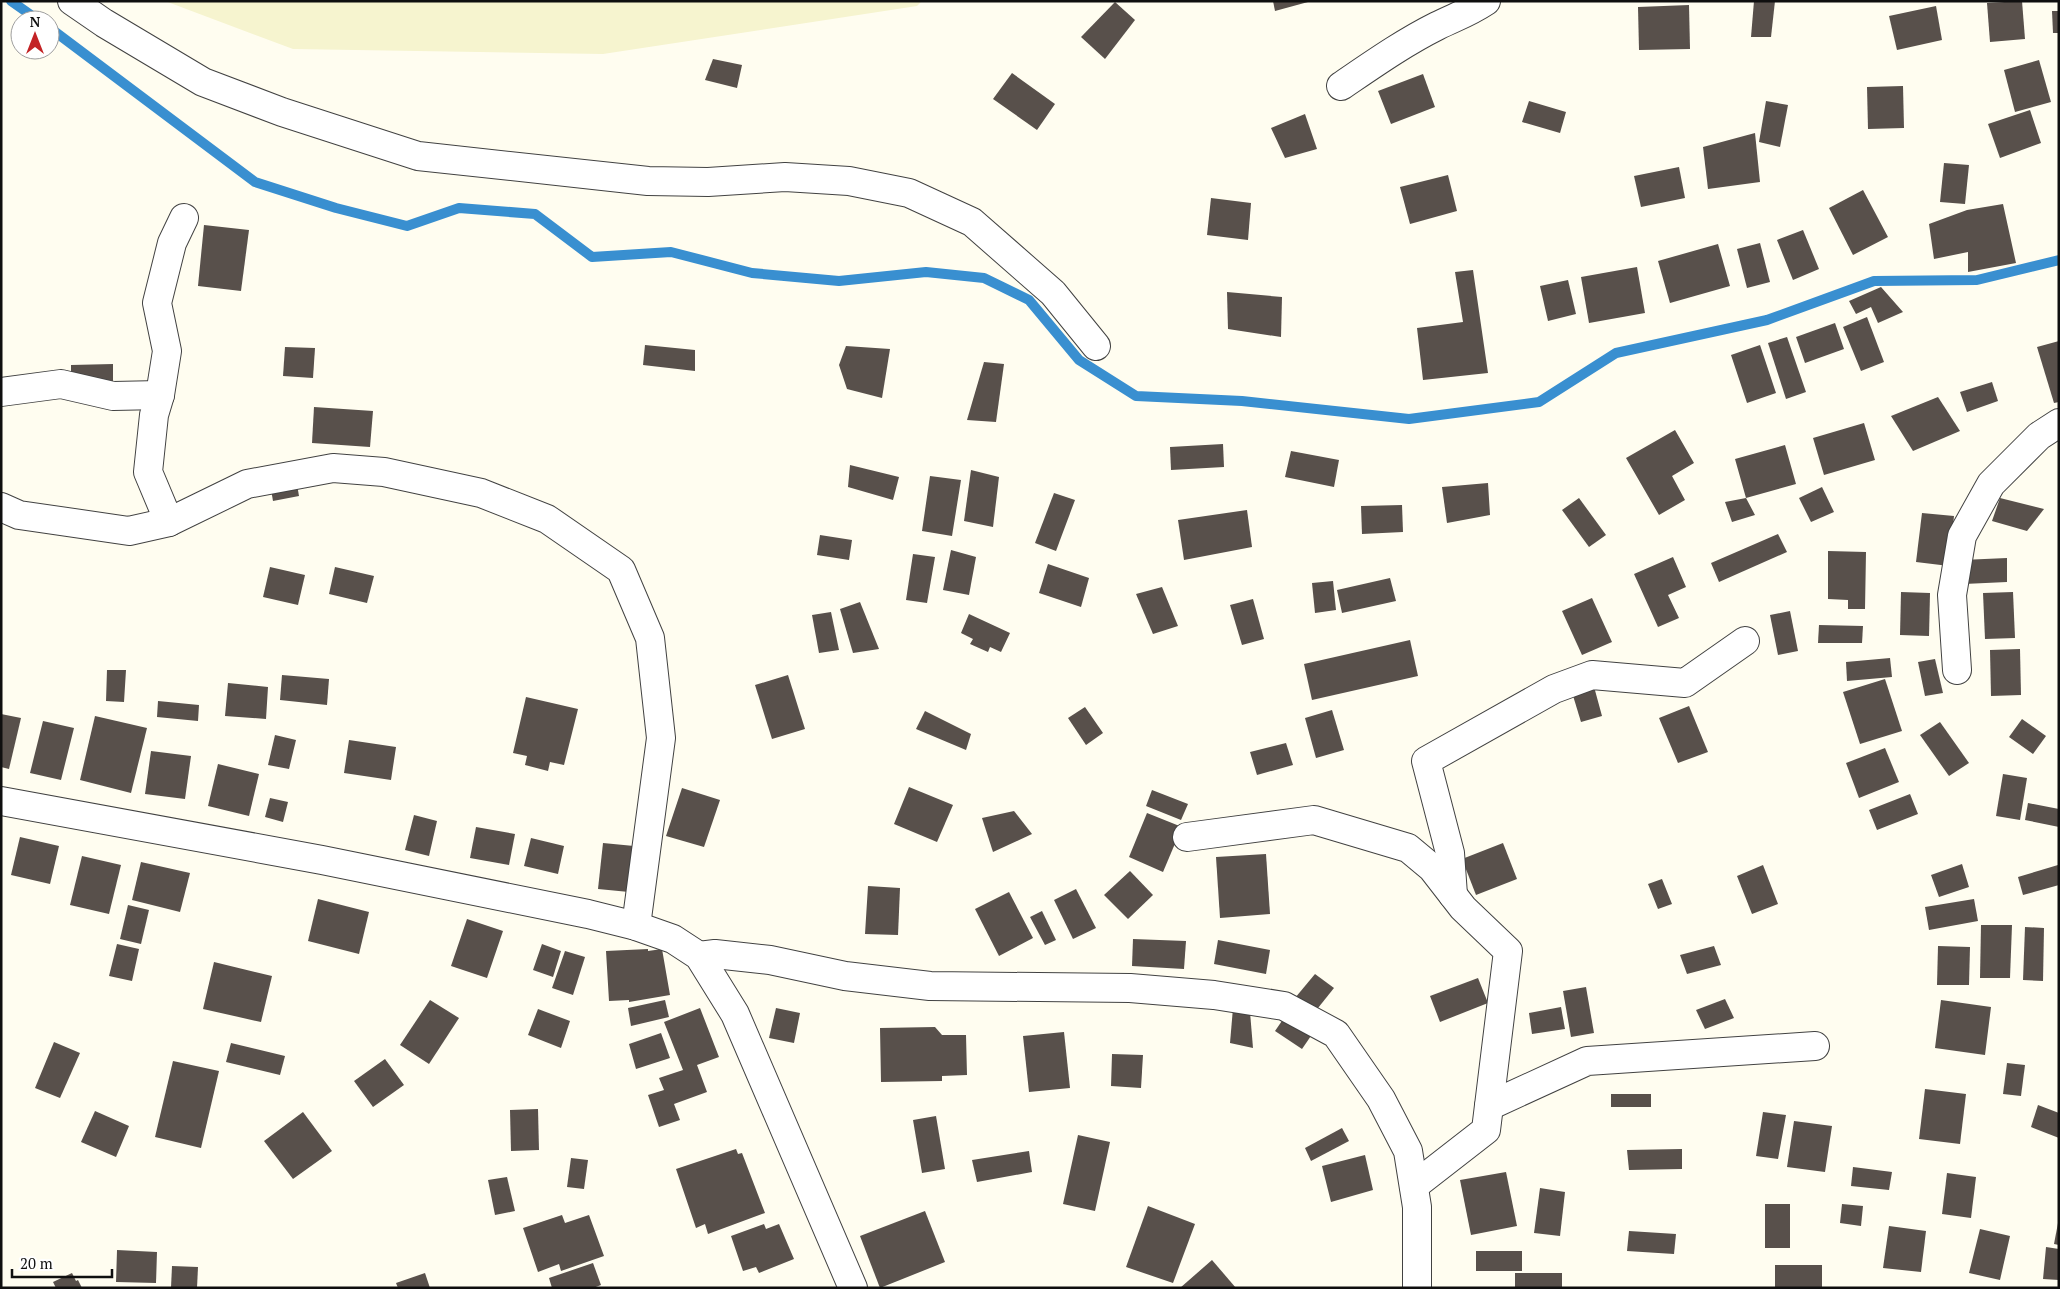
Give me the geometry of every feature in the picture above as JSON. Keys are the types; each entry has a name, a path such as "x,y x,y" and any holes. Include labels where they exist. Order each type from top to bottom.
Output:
{"street":[{"path":"72,1 104,23 202,82 282,112 418,156 648,181 708,182 785,177 849,181 908,193 972,222 1053,293 1096,346"},
{"path":"1341,86 1391,52 1438,26 1467,14 1486,1"},
{"path":"169,522 148,472 154,414 160,395 166,351 157,303 172,243 184,218"},
{"path":"1,392 61,384 113,396 160,395"},
{"path":"1958,670 1952,595 1962,536 1991,484 2039,436 2059,423"},
{"path":"1,507 19,515 129,531 169,522 248,484 333,468 384,472 481,493 547,519 621,570 650,638 661,738 636,926"},
{"path":"1453,896 1450,853 1426,761 1554,689 1592,675 1685,683 1745,642"},
{"path":"1,801 322,860 588,914 636,926 673,939 699,956 734,1014 853,1288"},
{"path":"1187,837 1314,820 1408,848 1432,868 1463,908 1508,951 1486,1130 1414,1186"},
{"path":"699,956 715,954 770,960 845,976 930,986 1130,988 1214,995 1284,1006 1336,1034 1381,1099 1408,1151 1417,1207 1417,1288"},
{"path":"1489,1106 1587,1062 1814,1046"}],"shaded area":[{"path":"165,1 922,1 917,6 603,54 293,49"}],"building":[{"path":"1273,1 1308,1 1308,2 1275,11"},
{"path":"1754,1 1775,1 1771,37 1751,37"},
{"path":"2022,1 2025,39 1990,42 1987,3"},
{"path":"1115,2 1135,20 1105,59 1081,37"},
{"path":"1689,5 1690,49 1639,50 1638,7"},
{"path":"1936,6 1942,40 1897,50 1889,16"},
{"path":"2052,11 2059,11 2059,33 2053,33"},
{"path":"713,59 742,65 737,88 705,80"},
{"path":"2039,60 2051,102 2015,112 2004,70"},
{"path":"1012,73 1055,104 1037,130 993,99"},
{"path":"1423,74 1435,107 1391,124 1378,91"},
{"path":"1903,86 1904,128 1868,129 1867,87"},
{"path":"1529,101 1566,112 1560,133 1522,122"},
{"path":"1766,101 1788,105 1780,147 1759,142"},
{"path":"2030,110 2041,143 2000,158 1988,124"},
{"path":"1305,114 1317,149 1285,158 1271,128"},
{"path":"1755,133 1760,182 1708,189 1703,147"},
{"path":"1944,163 1969,165 1965,204 1940,202"},
{"path":"1679,167 1685,198 1641,207 1634,176"},
{"path":"1448,175 1457,211 1410,224 1400,187"},
{"path":"1863,190 1888,237 1853,255 1829,208"},
{"path":"1211,198 1251,203 1248,240 1207,235"},
{"path":"2003,204 2016,263 1968,272 1968,252 1934,259 1929,224 1967,210"},
{"path":"204,225 249,230 241,291 198,286"},
{"path":"1803,230 1819,269 1793,280 1777,240"},
{"path":"1760,243 1770,282 1747,288 1737,249"},
{"path":"1718,244 1730,286 1670,303 1658,261"},
{"path":"1637,267 1645,313 1589,323 1581,277"},
{"path":"1473,270 1488,373 1423,380 1417,328 1463,322 1455,272"},
{"path":"1568,280 1576,314 1548,321 1540,286"},
{"path":"1881,287 1903,312 1878,323 1871,307 1856,314 1849,301"},
{"path":"1227,292 1282,297 1281,337 1228,329"},
{"path":"1867,317 1884,362 1861,371 1843,327"},
{"path":"1835,323 1844,349 1805,363 1796,337"},
{"path":"1787,337 1806,392 1786,399 1768,343"},
{"path":"2059,341 2059,402 2054,403 2037,347"},
{"path":"645,345 695,350 695,371 643,365"},
{"path":"1760,345 1776,393 1747,403 1731,355"},
{"path":"846,346 890,349 882,398 847,389 839,365"},
{"path":"285,347 315,348 313,378 283,376"},
{"path":"984,362 1004,364 996,422 967,420"},
{"path":"113,364 113,389 71,390 71,365"},
{"path":"1992,382 1998,401 1967,412 1960,392"},
{"path":"1938,397 1960,431 1913,451 1891,416"},
{"path":"314,407 373,411 370,447 312,443"},
{"path":"1864,423 1875,460 1824,475 1813,438"},
{"path":"1675,430 1694,463 1672,476 1685,500 1659,515 1626,458"},
{"path":"1223,444 1224,467 1171,470 1170,447"},
{"path":"1785,445 1796,484 1746,498 1735,459"},
{"path":"1291,451 1339,460 1334,487 1285,477"},
{"path":"850,465 899,477 893,500 848,487"},
{"path":"971,470 999,477 993,527 964,521"},
{"path":"930,476 961,480 952,536 922,531"},
{"path":"296,479 299,496 273,501 270,484"},
{"path":"1488,483 1490,515 1447,523 1442,487"},
{"path":"1822,487 1834,512 1811,522 1799,498"},
{"path":"1054,493 1075,500 1056,551 1035,543"},
{"path":"1579,498 1606,535 1589,547 1562,510"},
{"path":"1746,498 1755,515 1732,522 1725,502"},
{"path":"2000,498 2044,509 2027,531 1992,521"},
{"path":"1402,505 1403,532 1362,534 1361,506"},
{"path":"1247,510 1252,547 1184,560 1178,520"},
{"path":"1922,513 1954,516 1949,566 1916,562"},
{"path":"1778,534 1787,552 1719,582 1711,563"},
{"path":"820,535 852,540 849,560 817,555"},
{"path":"951,550 976,557 969,595 943,590"},
{"path":"1828,551 1866,552 1865,609 1848,609 1848,600 1828,599"},
{"path":"913,554 935,557 927,603 906,600"},
{"path":"1673,557 1686,587 1668,595 1679,618 1658,627 1634,574"},
{"path":"2007,558 2007,582 1964,584 1962,560"},
{"path":"1048,564 1089,578 1081,607 1039,593"},
{"path":"270,567 305,575 298,605 263,597"},
{"path":"335,567 374,576 367,603 329,594"},
{"path":"1390,578 1396,601 1342,613 1337,590"},
{"path":"1333,581 1336,610 1315,613 1312,583"},
{"path":"1162,587 1178,626 1153,634 1136,594"},
{"path":"1901,592 1930,593 1929,636 1900,635"},
{"path":"2013,592 2015,638 1985,639 1983,593"},
{"path":"1592,598 1612,642 1582,655 1562,611"},
{"path":"1253,599 1264,639 1242,645 1230,605"},
{"path":"860,602 879,649 853,653 840,609"},
{"path":"1790,611 1798,651 1778,655 1770,615"},
{"path":"831,612 839,650 819,653 812,615"},
{"path":"969,614 1010,633 1001,652 990,647 988,652 970,644 973,639 961,633"},
{"path":"1819,625 1863,626 1862,643 1818,643"},
{"path":"1410,640 1418,676 1312,700 1304,664"},
{"path":"2020,649 2021,695 1991,696 1990,650"},
{"path":"1890,658 1892,677 1847,681 1846,662"},
{"path":"1935,659 1943,693 1925,696 1918,662"},
{"path":"107,670 126,670 124,702 106,701"},
{"path":"282,675 329,679 327,705 280,700"},
{"path":"788,675 805,729 772,739 755,685"},
{"path":"1885,679 1902,731 1860,744 1843,692"},
{"path":"228,683 268,687 266,719 225,716"},
{"path":"1593,683 1602,716 1581,722 1571,689"},
{"path":"526,697 578,709 564,765 550,762 548,771 525,765 527,756 513,753"},
{"path":"158,701 199,705 198,721 157,717"},
{"path":"1689,706 1708,752 1678,763 1659,718"},
{"path":"1085,707 1103,733 1086,745 1068,718"},
{"path":"1332,710 1344,750 1316,758 1305,718"},
{"path":"925,711 971,734 966,750 916,729"},
{"path":"1,714 21,718 9,769 1,767"},
{"path":"95,716 147,728 131,793 80,780"},
{"path":"2022,719 2046,736 2033,754 2009,737"},
{"path":"43,721 74,728 61,780 30,773"},
{"path":"1940,722 1969,763 1949,776 1920,735"},
{"path":"275,735 296,740 289,769 268,765"},
{"path":"349,740 396,747 391,780 344,773"},
{"path":"1286,743 1293,765 1257,775 1250,752"},
{"path":"1885,748 1899,782 1859,798 1846,763"},
{"path":"151,751 191,756 185,799 145,794"},
{"path":"218,764 259,774 249,816 208,806"},
{"path":"2003,774 2027,778 2020,820 1996,816"},
{"path":"909,787 953,805 937,842 894,824"},
{"path":"682,788 720,800 704,847 666,836"},
{"path":"1152,790 1188,804 1181,820 1146,806"},
{"path":"1910,794 1918,814 1877,830 1869,810"},
{"path":"270,798 288,802 283,822 265,817"},
{"path":"2028,803 2059,809 2059,827 2025,820"},
{"path":"1014,811 1032,834 993,852 982,818"},
{"path":"1147,813 1182,827 1163,872 1129,857"},
{"path":"414,815 437,821 429,856 405,850"},
{"path":"476,827 515,834 509,865 470,858"},
{"path":"20,837 59,846 50,884 11,875"},
{"path":"531,838 564,846 558,874 524,866"},
{"path":"603,843 634,846 629,892 598,889"},
{"path":"1503,843 1517,879 1476,895 1462,859"},
{"path":"1266,854 1270,914 1220,918 1216,857"},
{"path":"82,856 121,865 109,914 70,905"},
{"path":"141,862 190,873 180,912 132,900"},
{"path":"1962,864 1969,887 1939,897 1931,875"},
{"path":"1763,865 1778,904 1752,914 1737,876"},
{"path":"2058,865 2059,885 2023,895 2018,877"},
{"path":"1130,871 1153,895 1128,919 1104,895"},
{"path":"1662,879 1672,904 1658,909 1648,884"},
{"path":"868,886 900,888 898,935 865,934"},
{"path":"1076,889 1096,928 1073,939 1054,900"},
{"path":"1009,892 1033,938 999,956 975,909"},
{"path":"318,899 369,912 359,954 308,941"},
{"path":"1974,899 1978,921 1929,930 1925,907"},
{"path":"128,905 149,910 141,944 120,939"},
{"path":"1042,911 1056,940 1045,945 1030,917"},
{"path":"467,919 503,931 487,978 451,966"},
{"path":"1981,925 2012,925 2010,978 1980,978"},
{"path":"2025,927 2044,928 2043,981 2023,980"},
{"path":"1133,939 1186,941 1184,969 1132,966"},
{"path":"1218,940 1270,950 1266,974 1214,964"},
{"path":"117,944 139,949 132,981 109,976"},
{"path":"542,944 561,951 553,977 533,970"},
{"path":"1714,946 1721,965 1687,974 1680,955"},
{"path":"1938,946 1970,947 1969,985 1937,985"},
{"path":"648,949 648,951 662,949 670,995 629,1002 629,1000 609,1001 606,951"},
{"path":"565,951 585,957 573,995 552,988"},
{"path":"214,962 272,976 261,1022 203,1009"},
{"path":"1315,974 1334,988 1314,1013 1295,998"},
{"path":"1478,978 1488,1003 1440,1022 1430,996"},
{"path":"1586,987 1594,1033 1571,1037 1563,991"},
{"path":"1725,999 1734,1018 1705,1029 1696,1010"},
{"path":"430,1000 459,1018 429,1064 400,1045"},
{"path":"665,1000 669,1017 631,1026 628,1008"},
{"path":"1941,1000 1991,1007 1985,1055 1935,1048"},
{"path":"1561,1007 1565,1029 1532,1034 1529,1013"},
{"path":"700,1008 719,1057 697,1065 707,1092 674,1104 680,1120 659,1127 648,1095 664,1090 659,1078 683,1070 664,1022"},
{"path":"776,1008 800,1013 794,1043 769,1038"},
{"path":"1233,1008 1250,1012 1253,1048 1230,1043"},
{"path":"538,1009 570,1021 561,1048 528,1035"},
{"path":"1288,1012 1315,1030 1302,1049 1275,1031"},
{"path":"935,1027 942,1035 966,1035 967,1075 942,1076 942,1081 881,1082 880,1028"},
{"path":"1064,1032 1070,1088 1029,1092 1023,1036"},
{"path":"661,1033 670,1058 636,1069 629,1044"},
{"path":"54,1042 80,1053 60,1098 35,1088"},
{"path":"231,1043 285,1056 280,1075 226,1062"},
{"path":"1112,1054 1143,1055 1141,1088 1111,1086"},
{"path":"385,1059 404,1085 373,1107 354,1081"},
{"path":"173,1061 219,1071 201,1148 155,1137"},
{"path":"2007,1063 2025,1065 2021,1096 2003,1094"},
{"path":"1925,1089 1966,1094 1960,1144 1919,1139"},
{"path":"1611,1094 1651,1094 1651,1107 1611,1107"},
{"path":"2038,1105 2059,1113 2059,1138 2031,1127"},
{"path":"538,1109 539,1150 511,1151 510,1110"},
{"path":"95,1111 129,1126 116,1157 81,1142"},
{"path":"303,1112 332,1151 293,1179 264,1141"},
{"path":"1763,1112 1786,1115 1778,1159 1756,1156"},
{"path":"936,1116 945,1169 922,1173 913,1120"},
{"path":"1794,1121 1832,1126 1825,1172 1787,1167"},
{"path":"1342,1128 1349,1141 1311,1161 1305,1148"},
{"path":"1078,1135 1110,1142 1095,1211 1063,1204"},
{"path":"736,1149 738,1154 742,1153 765,1213 708,1234 705,1224 696,1228 676,1169"},
{"path":"1682,1149 1682,1169 1629,1170 1627,1150"},
{"path":"1029,1151 1032,1172 977,1182 972,1160"},
{"path":"1365,1155 1373,1190 1331,1202 1322,1166"},
{"path":"571,1158 588,1160 584,1189 567,1187"},
{"path":"1853,1167 1892,1172 1889,1190 1851,1186"},
{"path":"1506,1172 1517,1226 1471,1235 1460,1180"},
{"path":"1947,1173 1976,1177 1971,1218 1942,1214"},
{"path":"507,1177 515,1211 495,1215 488,1180"},
{"path":"1540,1188 1565,1192 1560,1236 1534,1233"},
{"path":"1765,1204 1790,1204 1790,1248 1765,1248"},
{"path":"1842,1204 1863,1206 1861,1226 1840,1223"},
{"path":"1148,1206 1195,1224 1173,1283 1126,1267"},
{"path":"925,1211 945,1262 880,1288 860,1236"},
{"path":"562,1215 565,1223 589,1215 604,1256 561,1271 559,1264 538,1272 523,1228"},
{"path":"2059,1223 2059,1245 2054,1244"},
{"path":"764,1224 766,1229 779,1224 794,1259 759,1273 756,1267 743,1271 731,1236"},
{"path":"1889,1226 1926,1231 1921,1272 1883,1268"},
{"path":"1980,1229 2010,1236 2000,1280 1969,1273"},
{"path":"1629,1231 1676,1234 1674,1254 1627,1251"},
{"path":"2046,1247 2059,1249 2059,1280 2043,1279"},
{"path":"117,1250 157,1252 156,1283 116,1282"},
{"path":"1476,1251 1522,1251 1522,1271 1476,1271"},
{"path":"1212,1260 1236,1288 1180,1288"},
{"path":"593,1263 601,1285 593,1288 552,1288 549,1278"},
{"path":"1775,1265 1822,1265 1822,1288 1775,1288"},
{"path":"172,1266 198,1267 197,1288 171,1288"},
{"path":"72,1273 82,1288 56,1288 53,1282"},
{"path":"425,1273 430,1288 398,1288 396,1283"},
{"path":"1515,1273 1562,1273 1562,1288 1515,1288"}],"waterway":[{"path":"11,1 24,10"},
{"path":"60,36 255,182 336,208 407,226 459,208 535,214 592,257 671,252 752,273 839,281 926,272 984,278 1029,300 1079,360 1136,396 1242,401 1409,419 1539,402 1616,353 1767,320 1874,281 1977,280 2059,260"}]}
